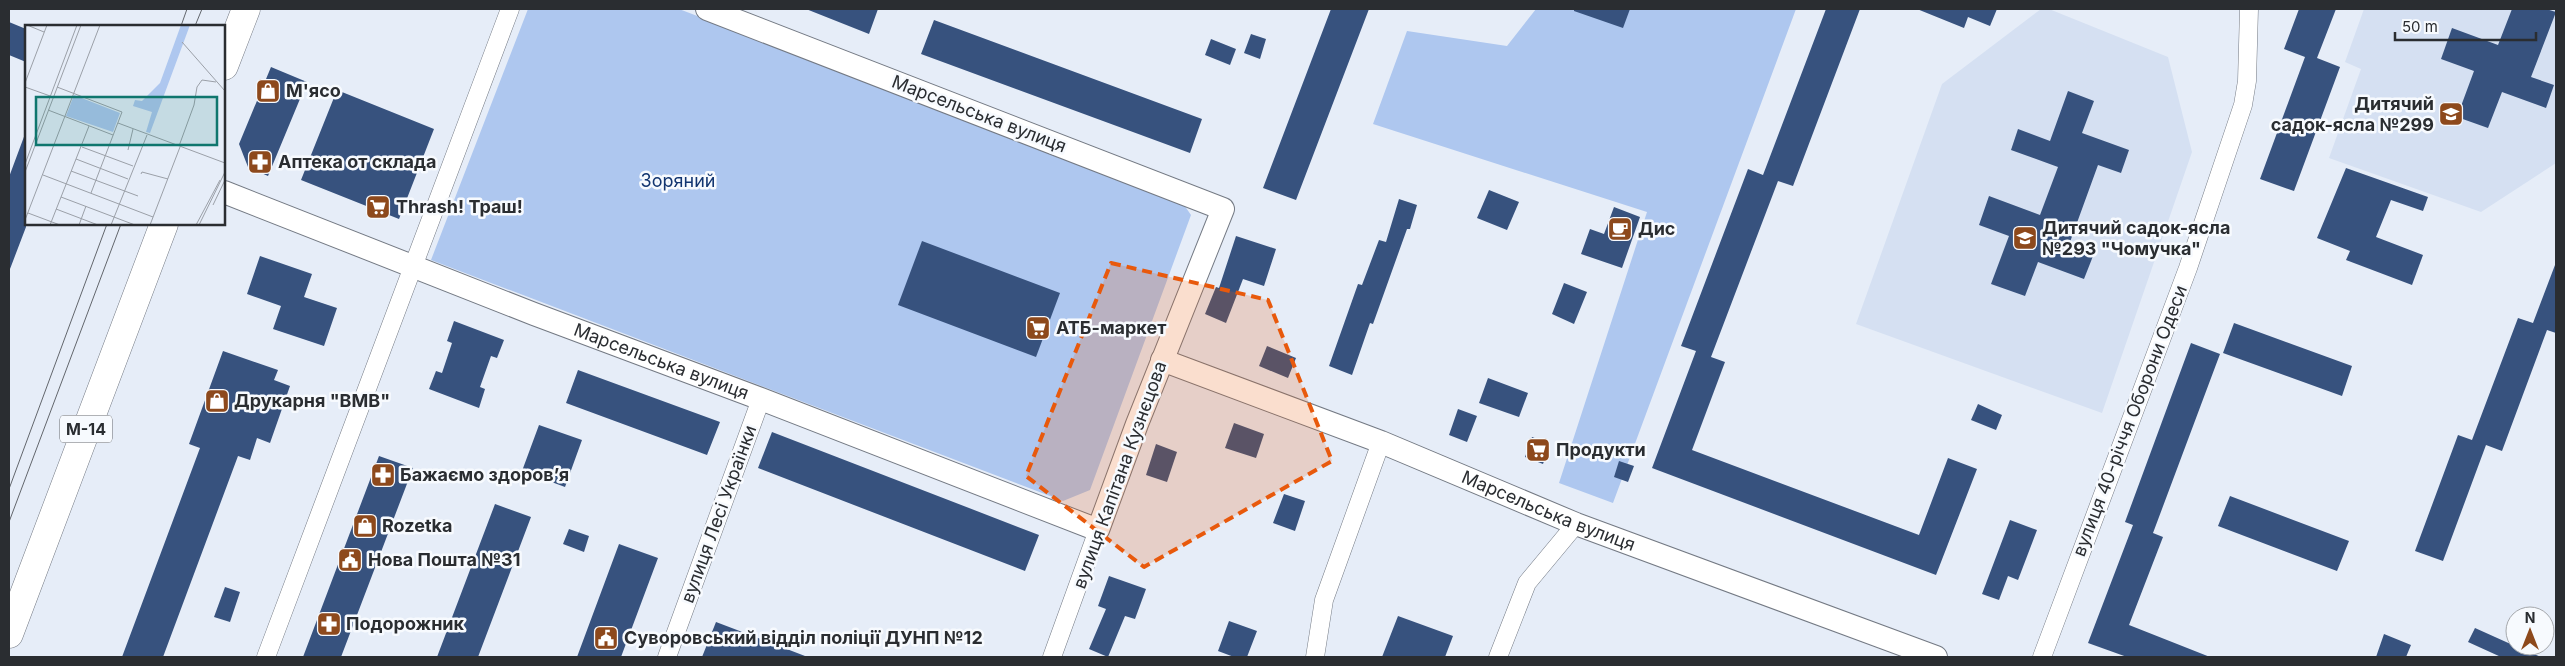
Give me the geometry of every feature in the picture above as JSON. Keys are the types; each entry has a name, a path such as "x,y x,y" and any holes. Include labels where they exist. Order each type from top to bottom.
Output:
{"main road":[{"path":"225,63 246,9"},
{"name":"М-14","path":"9,634 164,225"}],"street":[{"path":"266,657 510,9"},
{"name":"Марсельська вулиця","path":"707,9 1223,209"},
{"name":"вулиця 40-річчя Оборони Одеси","path":"2042,657 2188,268 2244,106 2247,81 2249,9"},
{"name":"Марсельська вулиця","path":"225,192 1098,530"},
{"name":"вулиця Капітана Кузнєцова","path":"1052,657 1162,360 1223,209"},
{"name":"Марсельська вулиця","path":"1162,360 1380,442 1576,524 1936,657"},
{"name":"вулиця Лесі Українки","path":"667,657 760,399"},
{"path":"1314,657 1324,600 1380,442"},
{"path":"1498,657 1527,583 1576,524"}],"highlighted area":[{"path":"1111,263 1268,300 1332,461 1144,567 1026,476"}],"shaded area":[{"name":"Дитячий садок-ясла №293 \"Чомучка\"","path":"2041,9 2049,9 2168,57 2192,152 2102,413 1856,324 1942,84"},
{"name":"Дитячий садок-ясла №299","path":"2364,9 2556,9 2556,163 2481,212 2329,158 2361,69 2345,62"}],"green space":[{"name":"Зоряний","path":"528,9 679,9 1182,202 1191,215 1090,490 1063,501 431,260"},
{"path":"1536,9 1796,9 1613,503 1559,483 1647,212 1373,124 1407,31 1507,46"}],"building":[{"path":"806,9 878,9 869,34"},
{"path":"1331,9 1369,9 1296,200 1263,188"},
{"path":"1574,9 1630,9 1623,28 1574,11"},
{"path":"1826,9 1860,9 1793,186 1778,181 1711,357 1725,362 1692,450 1919,535 1948,458 1977,469 1936,575 1652,468 1696,351 1681,346 1748,169 1763,175"},
{"path":"1917,9 1997,9 1990,26 1968,17 1964,28"},
{"path":"2299,9 2336,9 2317,58 2340,67 2294,191 2260,179 2305,57 2284,49"},
{"path":"2512,9 2546,9 2556,12 2531,77 2554,85 2546,108 2502,92 2488,128 2457,117 2474,71 2441,59 2452,28 2498,45"},
{"path":"934,20 1202,119 1190,153 921,54"},
{"path":"9,22 25,29 25,62 9,55"},
{"path":"1251,34 1266,39 1260,59 1244,53"},
{"path":"1211,39 1236,49 1230,65 1205,55"},
{"path":"271,67 307,82 268,176 248,167 239,144"},
{"path":"337,90 434,129 399,219 301,180"},
{"path":"2068,91 2094,101 2082,133 2129,150 2121,173 2098,165 2070,242 2095,251 2084,279 2038,262 2025,296 1991,284 2009,236 1979,225 1989,196 2040,215 2058,167 2011,150 2018,129 2050,141"},
{"path":"25,134 26,227 10,269 9,177"},
{"path":"2346,168 2428,197 2423,211 2391,200 2376,237 2423,255 2412,285 2346,260 2350,251 2317,238"},
{"path":"1489,190 1519,202 1507,230 1477,218"},
{"path":"1399,199 1417,205 1410,229 1407,229 1373,324 1370,323 1352,375 1329,366 1358,284 1362,285 1379,240 1386,242"},
{"path":"1614,207 1640,217 1622,268 1581,254 1590,229 1604,234"},
{"path":"1236,236 1276,249 1264,286 1243,279 1226,323 1205,314 1216,287 1219,288"},
{"path":"922,241 1060,293 1036,357 898,305"},
{"path":"260,256 312,274 304,297 337,308 324,346 273,329 281,306 247,294"},
{"path":"2555,265 2556,333 2547,330 2502,451 2486,445 2443,561 2415,551 2458,435 2472,440 2518,318 2533,323"},
{"path":"1564,283 1587,292 1574,324 1552,314"},
{"path":"454,321 504,340 497,358 491,356 480,387 485,389 479,408 429,389 436,371 442,373 452,343 447,341"},
{"path":"2234,323 2352,366 2342,396 2223,353"},
{"path":"2191,343 2220,354 2153,533 2163,537 2129,625 2210,657 2127,657 2088,643 2133,525 2125,522"},
{"path":"1267,346 1296,358 1288,378 1259,366"},
{"path":"223,351 278,370 274,380 290,386 270,443 257,438 250,460 238,456 163,657 122,657 200,448 189,444"},
{"path":"578,370 720,422 707,455 566,403"},
{"path":"1488,378 1528,393 1519,417 1479,403"},
{"path":"1978,404 2002,415 1996,430 1971,420"},
{"path":"1458,409 1477,416 1467,442 1449,435"},
{"path":"1234,423 1264,434 1256,458 1225,448"},
{"path":"539,425 582,440 565,487 522,471"},
{"path":"772,432 1039,535 1025,571 758,468"},
{"name":"Продукти","path":"1532,437 1550,444 1543,464 1525,457"},
{"path":"1156,444 1177,452 1167,482 1146,475"},
{"path":"379,456 413,468 341,657 303,657"},
{"path":"1619,461 1634,466 1628,482 1614,477"},
{"path":"1284,494 1305,501 1295,531 1273,523"},
{"path":"2230,496 2349,541 2337,571 2218,526"},
{"path":"495,504 531,517 478,657 437,657"},
{"path":"2010,520 2037,530 2018,580 2008,576 1999,600 1982,594"},
{"path":"569,529 589,536 584,552 563,544"},
{"path":"619,544 658,558 621,657 577,657"},
{"path":"1109,576 1146,589 1135,619 1125,616 1108,657 1089,649 1106,609 1098,606"},
{"path":"225,587 240,592 230,622 214,617"},
{"path":"1398,616 1453,636 1445,657 1382,657"},
{"path":"1229,621 1257,631 1247,657 1234,657 1218,651"},
{"path":"716,622 805,656 805,657 702,657"},
{"path":"2475,628 2505,642 2505,656 2541,657 2501,657 2468,642"},
{"path":"2384,634 2411,645 2406,657 2376,657"}],"tram line":[{"path":"181,25 187,9"},
{"path":"195,25 202,9"},
{"path":"9,489 107,225"},
{"path":"9,522 121,225"}],"place":[{"name":"М'ясо","path":"268,91"},
{"name":"Дитячий садок-ясла №299","path":"2451,114"},
{"name":"Аптека от склада","path":"260,162"},
{"name":"Thrash! Траш!","path":"378,207"},
{"name":"Дис","path":"1620,229"},
{"name":"Дитячий садок-ясла №293 \"Чомучка\"","path":"2025,238"},
{"name":"АТБ-маркет","path":"1038,328"},
{"name":"Друкарня \"ВМВ\"","path":"217,401"},
{"name":"Продукти","path":"1538,450"},
{"name":"Бажаємо здоровʼя","path":"383,475"},
{"name":"Rozetka","path":"365,526"},
{"name":"Нова Пошта №31","path":"350,560"},
{"name":"Подорожник","path":"329,624"},
{"name":"Суворовський відділ поліції ДУНП №12","path":"606,638"}]}
